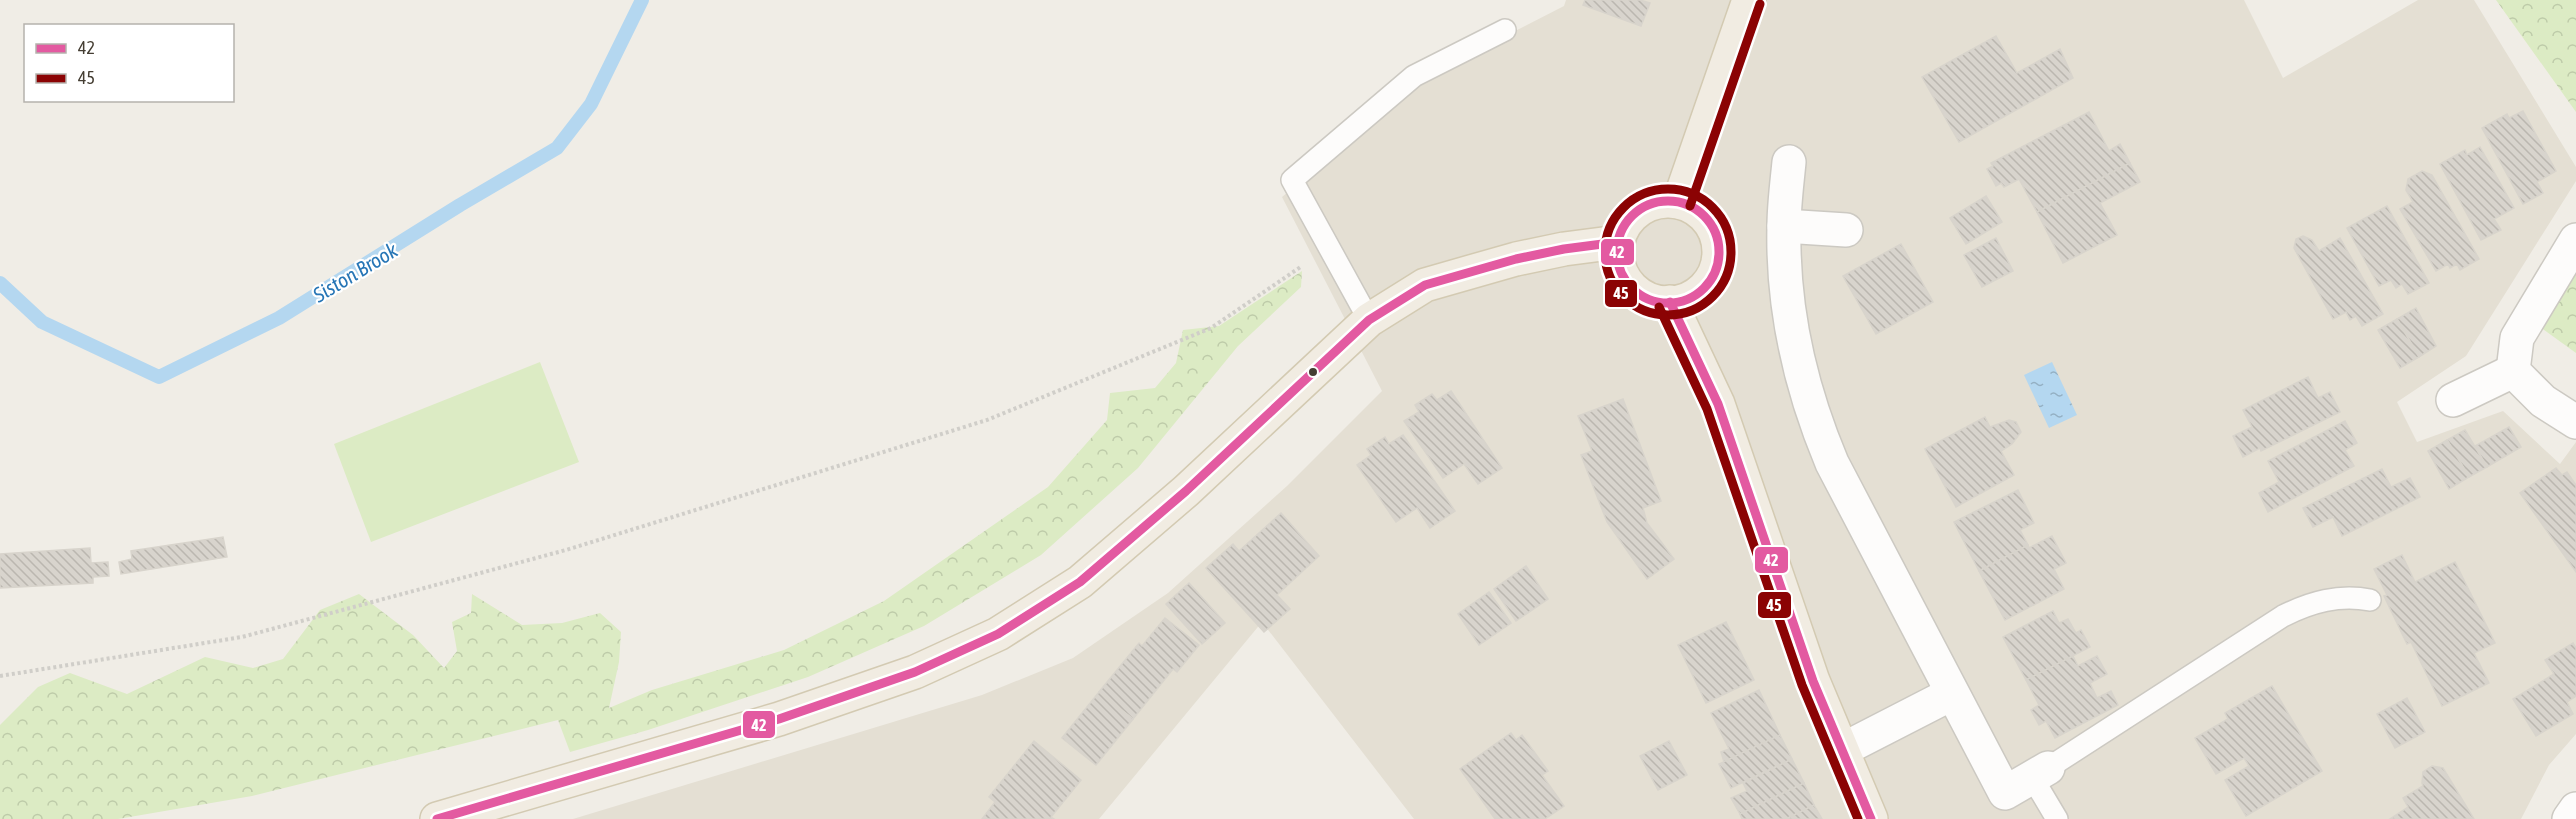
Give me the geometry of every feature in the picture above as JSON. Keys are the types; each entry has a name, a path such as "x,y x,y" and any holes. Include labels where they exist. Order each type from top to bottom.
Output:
{"main road":[{"path":"1679,202 1749,0"},
{"path":"1662,201 1679,202 1704,216 1715,233 1719,250 1717,267 1709,283 1700,292 1682,301 1660,303 1631,288 1621,273 1617,260 1618,242 1623,228 1639,209 1662,201"},
{"path":"437,819 779,719 915,672 998,634 1080,582 1186,491 1369,320 1425,285 1516,259 1564,249 1618,242"},
{"path":"1670,302 1718,404 1813,681 1871,819"}],"street":[{"path":"1789,162 1784,226 1785,281 1794,351 1813,417 1832,462 1951,694 2005,793 2040,773"},
{"path":"1784,226 1846,230"},
{"path":"2513,371 2517,338 2576,240"},
{"path":"2453,400 2513,371"},
{"path":"2513,371 2543,401 2576,423"},
{"path":"1842,750 1951,694"},
{"path":"2569,819 2576,809"}],"lane":[{"path":"1369,320 1292,180 1414,76 1505,30"},
{"path":"2057,819 2040,773 2283,616 2338,597 2351,596 2370,600"}],"path":[{"path":"0,676 242,637 566,550 987,420 1211,328 1304,265"}],"shaded area":[{"path":"1566,0 2244,0 2283,78 2418,0 2474,0 2576,167 2576,181 2466,356 2397,402 2417,442 2503,411 2560,464 2576,442 2576,734 2549,765 2521,819 1414,819 1262,622 1099,819 573,819 982,695 1073,658 1168,593 1287,486 1382,391 1282,197 1421,79 1564,6"}],"green space":[{"path":"2496,0 2576,0 2576,112"},
{"path":"2576,262 2576,353 2540,327"},
{"path":"1302,271 1301,287 1238,346 1138,468 1041,555 924,626 808,677 648,730 570,752 558,720 252,796 118,819 0,819 0,725 38,687 70,673 127,694 205,657 253,668 283,659 320,610 359,594 413,635 444,668 457,651 452,622 471,613 472,594 522,625 562,623 600,613 621,632 619,662 609,708 652,690 784,650 884,601 1048,487 1107,420 1110,393 1155,388 1176,363 1183,330 1219,326"},
{"path":"540,362 579,462 371,542 334,444"}],"water":[{"path":"2052,362 2077,415 2049,428 2024,375"}],"building":[{"path":"1585,0 1640,0 1650,3 1641,26 1583,5"},
{"path":"1996,36 2017,73 2060,49 2073,78 1959,142 1922,77"},
{"path":"2523,111 2556,171 2537,182 2543,193 2523,204 2482,128 2507,114 2509,118"},
{"path":"2089,112 2109,151 2120,144 2130,163 2037,212 2019,179 2004,187 2001,183 1996,186 1987,169 1993,166 1991,163"},
{"path":"2480,147 2514,208 2494,219 2501,230 2481,240 2440,164 2465,150 2467,155"},
{"path":"2130,163 2140,182 2100,203 2117,235 2063,263 2037,212"},
{"path":"2422,171 2432,175 2479,259 2460,270 2457,264 2450,268 2448,264 2436,271 2400,209 2413,202 2406,190 2408,179"},
{"path":"1986,196 2002,222 1966,244 1950,218"},
{"path":"2387,206 2429,283 2408,294 2402,284 2396,288 2391,280 2379,286 2347,228"},
{"path":"2303,236 2312,240 2319,251 2340,238 2383,314 2362,326 2356,316 2350,320 2346,312 2333,319 2294,248 2296,239"},
{"path":"1996,238 2013,271 1982,287 1964,255"},
{"path":"1901,244 1933,302 1876,334 1843,276"},
{"path":"2416,308 2436,346 2419,357 2397,319"},
{"path":"2397,319 2419,357 2400,368 2378,330"},
{"path":"2308,377 2318,398 2330,392 2340,412 2261,451 2260,448 2243,457 2233,436 2252,427 2243,410"},
{"path":"1451,391 1502,468 1478,484 1464,464 1443,478 1404,421 1419,412 1415,405 1432,394 1437,400"},
{"path":"1623,399 1661,501 1643,508 1647,523 1674,559 1647,579 1607,522 1581,455 1592,451 1578,416"},
{"path":"1985,417 1990,427 2009,420 2016,422 2021,432 2012,444 2001,451 2014,475 1956,507 1925,449"},
{"path":"2345,421 2357,443 2345,450 2354,466 2268,512 2259,493 2279,482 2268,461"},
{"path":"2509,427 2521,447 2487,467 2475,446"},
{"path":"2465,430 2487,467 2469,477 2447,440"},
{"path":"1403,435 1455,511 1430,528 1417,508 1396,522 1357,465 1371,455 1367,449 1385,437 1389,444"},
{"path":"2447,440 2469,477 2449,489 2428,451"},
{"path":"2556,468 2562,475 2567,472 2576,485 2576,572 2520,493"},
{"path":"2382,469 2391,487 2410,478 2420,497 2342,536 2333,517 2313,527 2303,508"},
{"path":"2018,490 2034,523 2020,530 2028,545 1979,571 1954,522"},
{"path":"1281,513 1319,556 1277,595 1290,609 1264,632 1206,568 1233,544 1239,551"},
{"path":"2052,536 2066,563 2054,569 2064,589 2005,620 1979,571 2028,545 2029,548"},
{"path":"223,537 227,557 121,574 119,562 132,559 131,551"},
{"path":"90,548 91,563 108,562 109,576 93,577 93,583 0,588 0,554"},
{"path":"2402,555 2415,582 2455,562 2495,643 2474,653 2489,683 2442,706 2411,642 2407,644 2374,569"},
{"path":"1526,566 1548,599 1516,621 1494,589"},
{"path":"1189,583 1225,623 1202,644 1166,604"},
{"path":"1489,592 1511,623 1479,645 1458,614"},
{"path":"2053,611 2059,623 2068,619 2076,633 2081,630 2090,647 2026,680 2003,637"},
{"path":"1165,618 1199,645 1177,672 1173,669 1133,719 1099,692 1139,643 1142,646"},
{"path":"1726,622 1754,680 1706,703 1678,645"},
{"path":"2573,643 2576,648 2576,696 2567,702 2573,714 2536,736 2513,699 2554,674 2545,660"},
{"path":"2073,656 2078,666 2097,656 2107,674 2090,683 2097,698 2111,691 2118,705 2055,738 2046,721 2039,725 2031,710 2039,705 2026,680"},
{"path":"2272,686 2322,771 2246,816 2225,780 2249,766 2244,758 2216,774 2195,738 2228,719 2225,713"},
{"path":"1759,690 1780,735 1724,762 1721,752 1729,749 1711,713"},
{"path":"1099,692 1133,719 1096,765 1062,738"},
{"path":"2407,698 2425,732 2395,748 2377,714"},
{"path":"1511,733 1516,740 1522,735 1548,771 1542,775 1564,806 1545,819 1495,819 1460,769"},
{"path":"1780,735 1792,759 1731,788 1719,764"},
{"path":"1034,741 1081,780 1051,817 1054,819 982,819 995,802 989,797"},
{"path":"1669,741 1687,775 1658,790 1640,756"},
{"path":"1792,759 1804,783 1740,814 1731,798 1747,791 1743,783"},
{"path":"2432,766 2443,768 2474,819 2390,819 2408,807 2403,798 2423,786 2423,772"},
{"path":"1804,783 1814,805 1786,819 1742,819 1740,814"},
{"path":"1814,805 1822,819 1786,819"}],"waterway":[{"name":"Siston Brook","path":"0,283 42,322 159,377 279,318 460,205 557,148 591,104 642,0"}],"transit line":[{"name":"45","path":"1690,206 1760,4"},
{"name":"45","path":"1668,189 1692,194 1712,208 1726,228 1731,252 1726,276 1712,296 1692,310 1668,315 1644,310 1624,296 1610,276 1605,252 1610,228 1624,208 1644,194 1668,189"},
{"name":"42","path":"1668,201 1687,205 1704,216 1715,233 1719,252 1715,271 1704,288 1687,299 1668,303 1649,299 1632,288 1621,271 1617,252 1621,233 1632,216 1649,205 1668,201"},
{"name":"42","path":"437,819 779,719 915,672 998,634 1080,582 1186,491 1369,320 1425,285 1516,259 1564,249 1618,242"},
{"name":"42","path":"1670,302 1718,404 1813,681 1871,819"},
{"name":"45","path":"1659,307 1707,409 1802,685 1858,819"}]}
